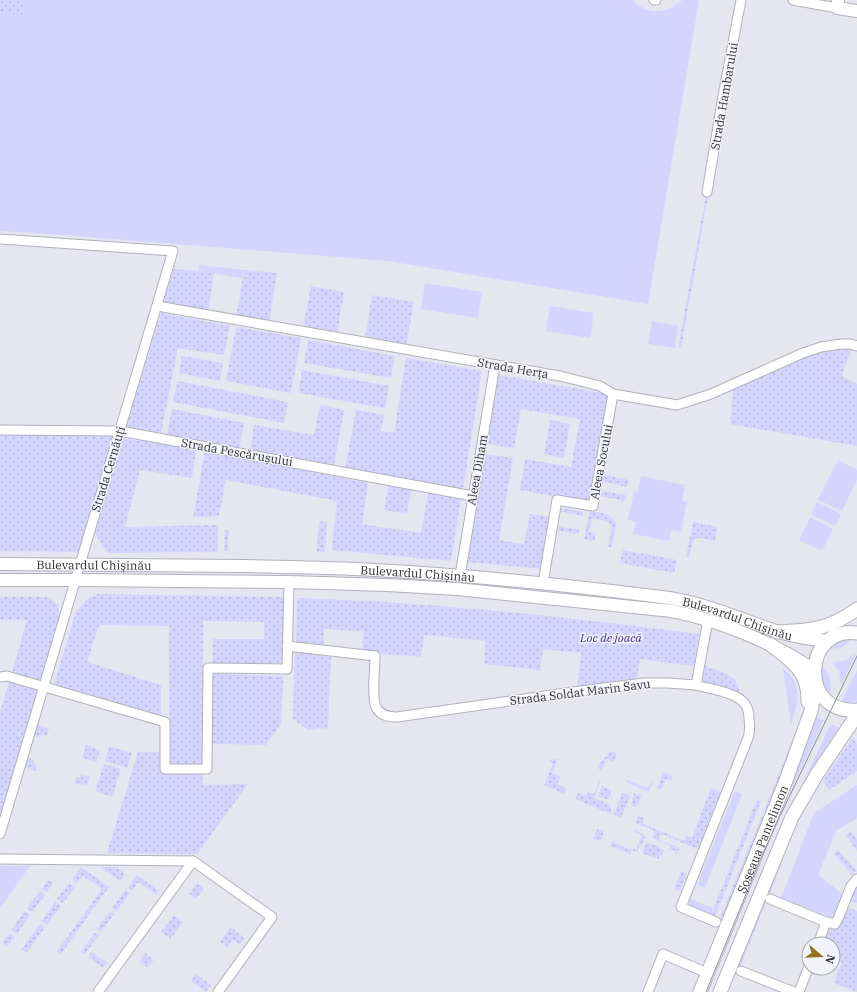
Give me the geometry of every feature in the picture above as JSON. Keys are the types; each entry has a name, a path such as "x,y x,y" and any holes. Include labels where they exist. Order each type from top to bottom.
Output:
{"main road":[{"name":"Bulevardul Chișinău","path":"0,564 326,568 374,570 543,583 690,601 712,607 777,632 804,638 828,641"},
{"name":"Bulevardul Chișinău","path":"0,580 379,584 457,589 672,611 708,620 740,632 771,645 796,658 814,670"},
{"path":"777,632 816,629 838,621 857,609"},
{"path":"857,620 851,633 836,636 828,641 819,651 814,670 816,684 822,696 833,705 843,709 857,710"},
{"path":"771,645 798,667 806,682 808,700 804,733"},
{"name":"Șoseaua Pantelimon","path":"700,992 804,733 811,711 816,684"},
{"name":"Șoseaua Pantelimon","path":"720,992 792,817 814,778 857,715"}],"street":[{"name":"Strada Hambarului","path":"707,192 741,0"},
{"path":"793,0 846,6"},
{"name":"Strada Cernăuți","path":"0,239 174,251 0,834"},
{"name":"Strada Herța","path":"157,306 574,380 600,386 613,394 677,405 711,394 815,349 841,344 857,346"},
{"name":"Aleea Diham","path":"460,576 495,365"},
{"name":"Aleea Socului","path":"543,583 557,500 593,506 613,394"},
{"name":"Strada Pescărușului","path":"0,430 120,431 473,496"},
{"path":"0,677 7,676 165,722 165,769 207,769 208,668 287,669 289,582"},
{"path":"696,685 708,620"},
{"path":"771,645 777,632"},
{"name":"Strada Soldat Marin Savu","path":"288,646 375,656 375,706 386,716 399,717 573,692 668,682 696,685 725,693 741,700 746,705 749,719 750,730 748,738 681,907 716,922"},
{"path":"0,859 194,861 272,917 218,992"},
{"path":"98,992 194,861"},
{"path":"770,899 826,922 835,924 851,886 857,879"},
{"path":"821,936 826,922"},
{"path":"648,992 663,954 707,972"},
{"path":"741,971 794,992"},
{"path":"799,992 805,976"}],"green space":[{"path":"0,0 632,0 641,7 651,11 662,11 673,7 683,0 699,0 648,304 388,261 0,231"},
{"path":"0,0 25,0 22,15 0,12"},
{"path":"706,196 708,196 681,348 678,348"},
{"path":"199,265 244,270 242,278 198,271"},
{"path":"174,269 214,273 208,312 163,304"},
{"path":"244,270 277,273 269,322 236,317"},
{"path":"425,283 482,292 478,318 421,309"},
{"path":"311,286 344,292 337,334 303,328"},
{"path":"372,295 414,302 406,346 365,339"},
{"path":"550,306 594,313 590,338 546,331"},
{"path":"161,313 230,326 224,355 178,348 161,433 126,428"},
{"path":"652,321 678,326 675,348 648,344"},
{"path":"236,327 301,338 291,393 226,381"},
{"path":"308,340 395,356 391,378 304,363"},
{"path":"841,347 852,350 842,373 843,377 857,384 857,446 730,424 733,388 820,350"},
{"path":"182,356 223,363 220,381 179,373"},
{"path":"406,358 482,371 463,489 345,468 356,410 384,415 381,431 394,433"},
{"path":"302,370 389,386 385,408 298,393"},
{"path":"499,375 607,394 610,398 590,503 520,490 525,459 571,467 580,419 521,409 514,448 487,444"},
{"path":"177,381 288,402 284,423 173,402"},
{"path":"320,405 344,410 334,465 250,450 254,425 314,435"},
{"path":"172,409 244,423 239,448 167,435"},
{"path":"550,420 570,424 564,458 544,454"},
{"path":"0,433 114,434 79,552 0,551"},
{"path":"123,438 196,450 192,478 140,470 125,527 218,525 218,552 107,553 95,533"},
{"path":"205,451 368,483 362,524 421,533 428,493 461,499 451,561 332,550 337,501 226,480 219,516 193,517"},
{"path":"485,454 513,458 499,540 524,544 530,514 551,517 542,569 468,562"},
{"path":"838,460 857,470 857,479 842,511 818,500"},
{"path":"602,474 629,480 627,487 601,481"},
{"path":"641,476 685,485 682,501 687,502 681,532 671,530 669,541 633,534 636,522 628,520 634,491 638,492"},
{"path":"388,486 411,490 407,514 384,510"},
{"path":"599,490 626,495 625,501 598,496"},
{"path":"817,502 841,514 835,526 811,515"},
{"path":"559,507 583,512 583,516 558,511"},
{"path":"590,511 608,515 616,523 612,547 608,547 611,534 609,523 600,519 592,518 589,532 596,533 594,541 584,539"},
{"path":"810,517 833,529 822,551 799,540"},
{"path":"319,521 327,522 325,552 317,552"},
{"path":"693,522 718,527 715,541 698,538 693,541 689,558 686,557"},
{"path":"555,526 580,530 579,534 555,530"},
{"path":"225,530 229,530 228,551 224,551"},
{"path":"623,550 677,560 674,573 620,563"},
{"path":"98,594 285,597 283,663 213,663 213,639 264,639 264,622 203,621 202,764 170,764 169,626 99,625 87,662 161,685 161,716 54,684 76,612 86,600"},
{"path":"0,597 46,597 58,605 59,618 40,680 12,672 27,620 0,620"},
{"name":"Loc de joacă","path":"297,598 398,603 498,611 699,634 694,666 640,659 637,679 577,687 581,653 543,649 540,670 484,664 486,641 424,635 421,657 362,652 363,631 324,629 324,645 296,644"},
{"path":"852,640 841,648 827,649 838,642"},
{"path":"295,649 331,653 328,728 308,730 293,719"},
{"path":"856,653 841,685 839,671 832,662 844,661"},
{"path":"820,665 829,676 831,688 830,699 824,691"},
{"path":"705,666 732,677 736,681 739,691 702,682"},
{"path":"783,668 792,677 797,688 795,713 791,724"},
{"path":"857,670 857,702 841,702"},
{"path":"213,674 283,676 281,724 266,745 212,744"},
{"path":"9,682 37,691 0,817 0,713"},
{"path":"812,715 824,720 788,796"},
{"path":"831,724 842,729 795,799"},
{"path":"37,725 49,728 47,736 42,734 40,738 34,736"},
{"path":"797,729 802,731 772,806 764,811"},
{"path":"853,737 857,745 857,771 829,790 823,781"},
{"path":"86,745 100,750 96,762 82,758"},
{"path":"109,746 132,753 127,768 105,761"},
{"path":"611,751 617,753 614,762 606,759 601,771 597,767"},
{"path":"138,752 162,752 162,773 202,773 203,785 248,784 197,854 107,853"},
{"path":"27,757 34,760 33,764 37,765 36,771 24,767"},
{"path":"558,759 552,773 560,777 557,784 566,788 564,794 544,785 553,764 549,762 550,760"},
{"path":"104,764 121,769 112,797 95,791"},
{"path":"663,772 673,776 671,781 666,779 662,789 657,789"},
{"path":"81,774 90,777 87,786 74,783 76,777 80,778"},
{"path":"600,779 594,798 611,805 611,814 575,799 578,793 586,796 588,792 594,794"},
{"path":"624,779 647,788 652,780 653,781 649,792 629,784"},
{"path":"857,785 857,818 836,831 818,875 844,895 835,919 781,898 814,813"},
{"path":"602,786 612,790 608,800 598,796"},
{"path":"711,788 721,792 698,849 661,834 659,840 680,848 677,854 675,854 676,851 670,849 671,846 656,840 653,837 655,831 635,823 638,816 644,818 642,823 684,841 687,835 692,838"},
{"path":"735,791 742,794 705,888 697,885"},
{"path":"622,793 630,796 621,818 614,815"},
{"path":"634,793 642,796 636,807 631,805"},
{"path":"757,800 761,801 715,917 711,915"},
{"path":"770,812 725,921 720,918 761,818"},
{"path":"597,829 604,832 600,841 593,839"},
{"path":"635,829 646,837 637,852 632,850 633,848 636,850 642,835 634,832"},
{"path":"851,831 857,840 857,851 846,835"},
{"path":"612,842 632,850 630,854 610,846"},
{"path":"647,842 656,846 657,845 664,851 658,859 642,853"},
{"path":"838,850 857,871 852,875 834,854"},
{"path":"782,863 740,967 734,964 773,867"},
{"path":"0,866 30,866 0,908"},
{"path":"81,867 109,887 61,954 57,951 102,889 83,876 77,883 72,879"},
{"path":"100,867 116,867 125,874 120,881"},
{"path":"681,871 687,874 680,891 674,889"},
{"path":"137,875 159,891 156,895 138,882 132,891 128,888"},
{"path":"48,880 53,883 47,892 42,889"},
{"path":"69,883 75,887 63,903 57,899"},
{"path":"197,883 204,888 196,899 189,894"},
{"path":"857,884 857,903 850,901"},
{"path":"126,890 130,893 116,911 112,908"},
{"path":"40,891 45,895 32,912 27,908"},
{"path":"690,899 713,908 711,915 688,906"},
{"path":"55,902 61,906 47,925 42,921"},
{"path":"846,907 857,911 857,992 834,983 837,976 841,976 841,936 825,936 828,929 839,925"},
{"path":"25,911 30,915 17,934 11,930"},
{"path":"110,911 114,914 101,932 97,929"},
{"path":"174,915 183,922 170,939 161,932"},
{"path":"40,924 45,927 27,953 21,949"},
{"path":"230,927 245,938 240,945 233,939 227,947 220,942"},
{"path":"95,932 99,935 85,954 81,952"},
{"path":"10,933 15,937 7,947 2,943"},
{"path":"92,952 107,963 103,968 88,957"},
{"path":"145,953 154,960 147,968 139,962"},
{"path":"196,974 211,985 206,992 191,981"}],"tram line":[{"path":"706,992 760,860 857,656"}]}
